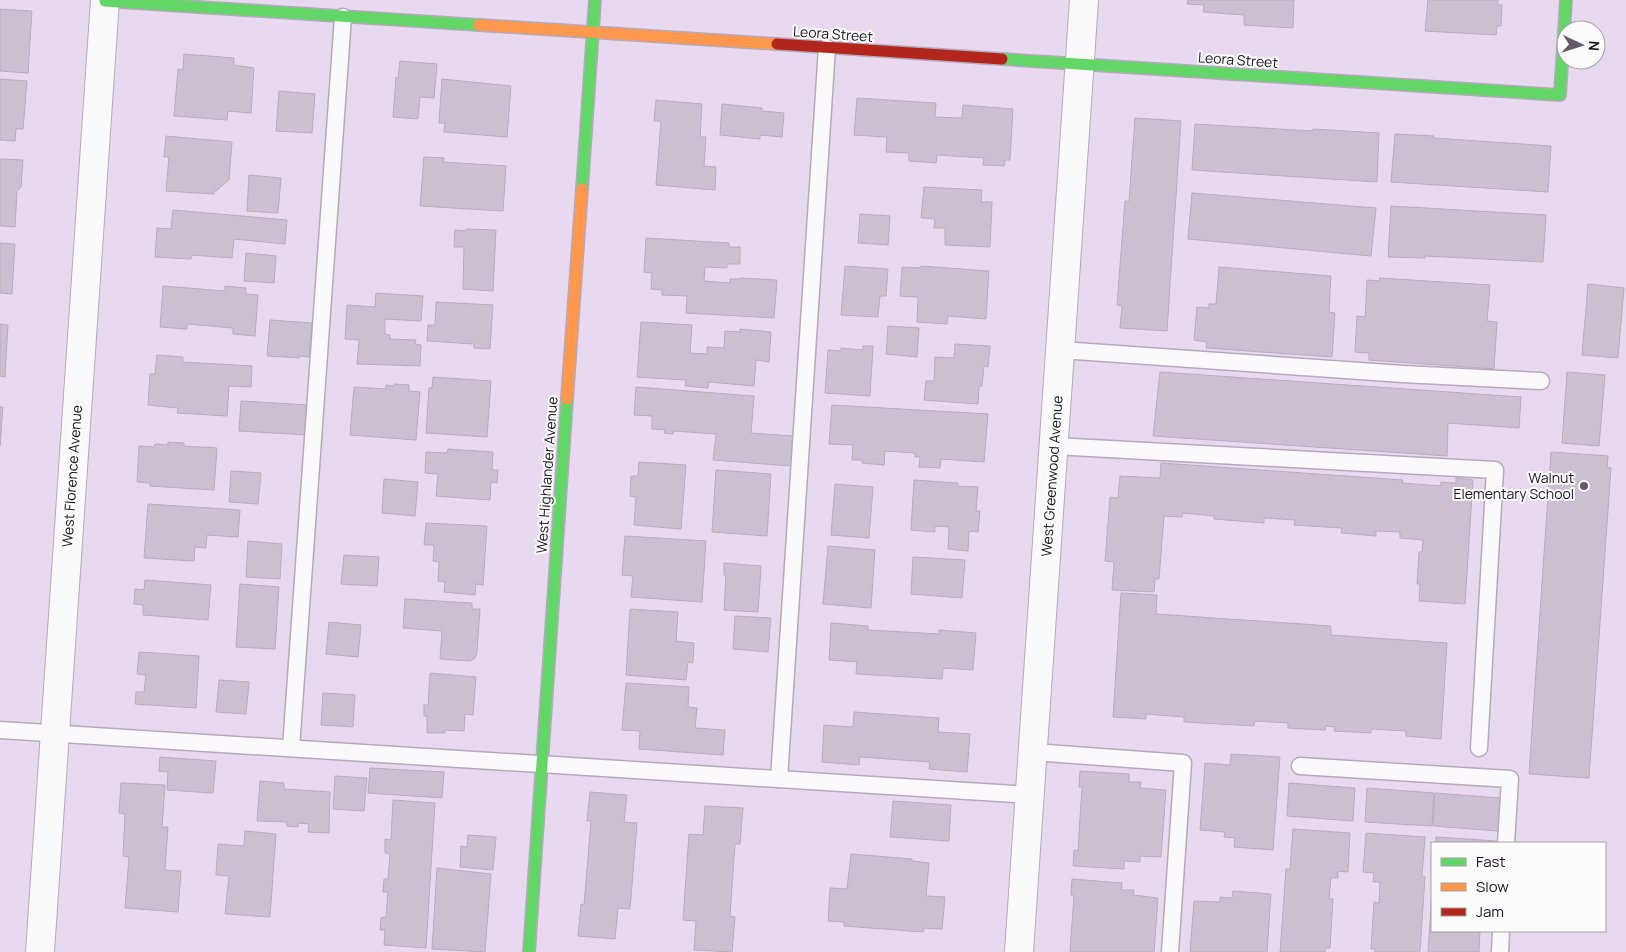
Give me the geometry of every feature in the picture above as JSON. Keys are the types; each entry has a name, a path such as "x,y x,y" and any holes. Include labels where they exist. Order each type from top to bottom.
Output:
{"street":[{"name":"West Highlander Avenue","path":"529,952 595,0"},
{"name":"West Greenwood Avenue","path":"1020,952 1084,0"},
{"name":"Leora Street","path":"105,1 1560,95 1566,0"},
{"name":"West Florence Avenue","path":"40,952 105,1"}],"lane":[{"path":"291,748 343,17"},
{"path":"780,779 827,48"},
{"path":"1061,350 1384,373 1541,381"},
{"path":"1054,446 1495,470 1478,748"},
{"path":"0,730 1030,795"},
{"path":"1033,752 1183,763 1170,952"},
{"path":"1300,766 1510,779 1506,842"},
{"path":"1500,952 1501,932"}],"building":[{"path":"1188,0 1294,0 1293,28 1244,25 1244,15 1203,12 1204,5 1187,4"},
{"path":"1428,0 1498,0 1498,5 1502,5 1501,26 1497,26 1496,35 1425,31"},
{"path":"0,9 32,11 28,73 0,71"},
{"path":"184,54 234,58 234,65 254,68 251,113 228,111 227,120 174,116 178,69 183,70"},
{"path":"400,61 437,64 434,98 420,97 418,119 393,117 396,77 398,78"},
{"path":"0,79 27,81 23,129 16,129 15,141 0,140"},
{"path":"442,79 511,86 507,137 444,132 445,123 439,123"},
{"path":"279,91 315,94 312,133 276,131"},
{"path":"857,98 936,103 935,117 962,118 963,105 1013,109 1010,160 1005,160 1004,166 983,165 984,158 937,155 936,163 909,161 909,153 886,152 887,137 854,135"},
{"path":"656,100 702,104 700,137 706,137 704,166 716,167 715,190 656,185 661,121 654,121"},
{"path":"722,104 762,108 762,111 784,113 782,137 760,135 760,139 720,135"},
{"path":"1135,118 1181,121 1167,331 1120,328 1122,306 1117,305 1125,201 1129,201"},
{"path":"1195,124 1379,133 1377,182 1192,170"},
{"path":"1395,134 1551,146 1548,192 1391,182"},
{"path":"166,136 232,142 229,180 214,191 214,194 166,191 169,157 164,157"},
{"path":"424,157 444,158 443,162 506,166 503,211 420,206"},
{"path":"0,159 23,160 21,187 17,191 15,227 0,226"},
{"path":"249,175 281,178 278,213 247,211"},
{"path":"924,187 982,190 981,202 992,202 990,247 945,245 945,228 934,228 935,219 921,218"},
{"path":"1192,193 1376,208 1371,256 1188,239"},
{"path":"1391,206 1546,215 1543,262 1425,256 1425,258 1388,257"},
{"path":"173,210 287,220 285,244 234,239 232,258 192,255 191,259 155,257 157,228 171,229"},
{"path":"860,214 890,216 888,245 858,243"},
{"path":"466,229 496,230 493,291 463,289 464,247 454,247 455,230 466,231"},
{"path":"646,238 729,243 729,247 740,247 740,264 727,264 727,268 705,267 704,281 730,283 730,279 740,278 777,280 774,318 686,313 687,296 662,295 662,290 651,289 652,273 644,272"},
{"path":"0,243 15,244 12,294 0,293"},
{"path":"246,253 276,256 274,283 244,281"},
{"path":"845,266 888,269 886,296 880,296 878,317 841,315"},
{"path":"921,266 989,271 986,319 948,316 947,324 917,322 918,297 900,296 902,267 921,268"},
{"path":"1219,267 1331,276 1329,312 1335,313 1332,357 1206,348 1207,342 1194,340 1197,307 1209,308 1209,304 1216,304"},
{"path":"1380,278 1490,285 1487,321 1497,322 1494,369 1369,360 1369,353 1355,352 1357,316 1365,317 1367,280 1379,281"},
{"path":"1588,284 1624,288 1618,358 1582,355"},
{"path":"163,286 225,291 225,286 246,288 246,294 258,295 255,336 233,334 233,328 187,324 187,329 160,327"},
{"path":"376,293 423,296 421,321 385,319 385,334 390,335 390,339 416,340 415,344 421,345 420,366 357,364 359,340 345,339 347,305 375,307"},
{"path":"436,302 493,305 490,349 474,348 474,344 427,341 428,325 435,325"},
{"path":"270,320 312,323 309,357 267,356"},
{"path":"641,322 692,325 690,353 707,354 707,347 724,348 725,331 740,332 740,329 771,332 769,362 756,360 754,386 709,382 708,388 685,386 686,380 637,377"},
{"path":"0,324 8,325 5,377 0,376"},
{"path":"888,326 919,328 917,357 886,354"},
{"path":"955,344 990,346 988,367 984,366 982,386 979,386 978,404 924,400 926,381 934,381 935,357 954,358"},
{"path":"863,346 873,346 870,396 825,393 828,350 841,351 841,348 863,350"},
{"path":"157,355 183,357 183,362 252,366 251,387 229,386 227,416 177,413 178,408 148,405 150,374 155,374"},
{"path":"1160,372 1521,397 1519,428 1448,423 1447,456 1153,436"},
{"path":"1567,372 1605,375 1599,446 1562,443"},
{"path":"433,377 491,381 487,437 426,433 429,388 432,388"},
{"path":"394,384 409,385 409,391 420,392 416,440 350,435 354,387 386,389 386,385 394,386"},
{"path":"636,387 754,396 751,433 793,436 791,466 713,460 716,434 674,431 673,434 664,433 665,430 652,429 652,416 634,415"},
{"path":"241,401 309,405 307,435 239,431"},
{"path":"832,405 988,414 984,462 941,459 940,468 919,467 920,457 915,457 915,453 885,451 884,465 862,463 862,460 852,460 853,445 829,444"},
{"path":"0,407 3,407 0,446"},
{"path":"168,442 184,443 184,446 217,448 214,490 150,486 150,483 137,482 139,446 154,447 155,444 168,445"},
{"path":"448,449 493,452 492,470 498,470 497,483 491,482 490,500 436,496 438,474 425,473 426,452 447,453"},
{"path":"1551,452 1608,456 1607,467 1611,468 1589,778 1529,774"},
{"path":"639,462 686,465 681,529 634,525 636,497 630,496 631,476 638,476"},
{"path":"1161,463 1403,480 1402,483 1441,486 1441,482 1456,483 1456,478 1473,480 1465,604 1419,601 1420,584 1417,584 1419,552 1422,552 1423,540 1400,538 1400,532 1376,531 1376,536 1341,533 1342,528 1294,525 1295,520 1264,518 1264,523 1214,519 1214,516 1183,513 1182,517 1164,516 1159,579 1155,579 1154,592 1112,590 1114,562 1105,561 1110,497 1118,498 1120,476 1160,478"},
{"path":"716,470 771,474 767,536 712,532"},
{"path":"231,471 261,473 258,504 229,502"},
{"path":"384,479 418,482 415,516 382,513"},
{"path":"914,480 958,483 958,486 978,487 976,511 980,511 978,532 969,531 968,551 948,549 949,527 935,526 935,532 911,530"},
{"path":"835,484 873,487 869,538 831,535"},
{"path":"148,504 240,510 238,537 207,535 206,548 195,547 194,561 144,558"},
{"path":"426,523 487,526 483,585 476,584 475,595 444,592 445,582 438,581 439,562 433,561 434,545 424,545"},
{"path":"625,536 706,541 702,602 631,597 633,576 622,575"},
{"path":"248,541 282,544 280,579 246,577"},
{"path":"828,546 875,550 871,608 823,604"},
{"path":"344,555 379,557 377,586 341,584"},
{"path":"913,557 965,560 962,598 911,594"},
{"path":"724,563 761,566 758,612 724,610 726,575 724,575"},
{"path":"145,580 211,585 208,620 143,615 143,605 134,604 135,589 144,590"},
{"path":"240,584 279,587 275,649 236,647"},
{"path":"1121,593 1157,595 1156,614 1331,626 1331,635 1447,643 1441,739 1406,736 1406,731 1371,729 1371,733 1334,731 1335,727 1326,726 1325,730 1288,728 1288,723 1255,721 1254,726 1184,722 1184,717 1146,714 1146,719 1113,717"},
{"path":"405,599 472,603 472,609 480,609 475,658 470,661 440,659 442,631 403,628"},
{"path":"630,609 678,612 676,641 694,643 693,663 688,662 686,680 626,675"},
{"path":"735,616 771,618 768,652 733,649"},
{"path":"329,622 361,625 358,657 326,654"},
{"path":"831,623 868,626 868,630 939,634 939,630 976,633 973,670 943,668 942,679 856,674 857,662 829,660"},
{"path":"139,652 199,656 196,708 135,704 136,692 144,692 146,675 137,674"},
{"path":"430,673 476,677 473,715 465,714 464,731 445,730 445,733 427,733 427,716 424,716 424,705 428,705"},
{"path":"219,680 249,682 246,714 216,712"},
{"path":"626,683 689,687 688,707 697,708 695,728 725,730 723,755 639,749 640,731 622,730"},
{"path":"323,693 355,695 353,727 321,725"},
{"path":"854,712 939,718 938,732 970,734 967,772 929,769 930,762 860,757 859,765 822,762 824,725 853,727"},
{"path":"1231,754 1280,757 1273,850 1234,847 1235,838 1224,837 1225,832 1200,830 1205,763 1230,765"},
{"path":"160,757 216,761 213,793 167,790 168,772 159,771"},
{"path":"370,768 444,772 442,798 368,793"},
{"path":"1080,771 1129,774 1129,782 1141,782 1140,788 1166,790 1161,857 1140,856 1140,862 1124,861 1124,869 1073,866 1074,850 1078,851 1082,787 1079,787"},
{"path":"335,776 367,778 364,811 333,809"},
{"path":"260,781 284,783 284,789 330,792 329,833 308,832 309,824 298,823 298,827 287,826 287,822 257,821"},
{"path":"121,783 165,785 162,827 168,827 165,870 181,871 178,912 125,908 129,857 123,856 125,814 119,813"},
{"path":"1289,783 1355,788 1353,821 1287,816"},
{"path":"1367,788 1434,793 1432,826 1365,822"},
{"path":"590,792 627,795 624,822 637,823 630,909 618,908 615,939 578,936 581,904 584,905 591,821 587,821"},
{"path":"1435,793 1500,798 1498,831 1433,826"},
{"path":"393,800 435,803 426,948 384,945 385,930 380,930 381,918 386,917 388,892 383,892 384,879 388,879 390,854 385,853 385,839 391,840"},
{"path":"893,801 951,805 949,841 890,837"},
{"path":"705,806 743,808 740,844 735,844 730,916 735,917 732,952 694,950 696,921 683,920 689,834 703,835"},
{"path":"1293,829 1350,833 1348,872 1338,871 1338,878 1331,878 1329,899 1333,899 1330,948 1326,948 1325,952 1280,952 1286,869 1290,869"},
{"path":"245,831 276,834 270,917 225,914 229,876 216,875 218,844 244,846"},
{"path":"1366,833 1425,837 1422,876 1425,877 1420,952 1375,952 1375,949 1371,949 1374,902 1379,903 1380,882 1373,882 1374,873 1363,872"},
{"path":"468,835 496,837 493,870 460,867 461,846 467,847"},
{"path":"1436,837 1496,841 1496,842 1436,842"},
{"path":"851,854 912,859 912,861 929,863 926,896 945,897 942,929 924,928 923,932 844,926 844,922 828,921 830,888 847,889"},
{"path":"437,868 491,874 485,952 432,949"},
{"path":"1072,879 1122,883 1121,890 1134,890 1133,895 1158,898 1154,952 1070,952 1074,895 1071,895"},
{"path":"1233,891 1271,894 1267,952 1190,952 1194,901 1220,902 1220,897 1232,898"},
{"path":"1431,907 1431,932 1480,932 1479,952 1428,952"}],"traffic: fast":[{"path":"582,189 595,0"},
{"path":"1002,59 1560,95 1566,0"},
{"path":"105,1 479,25"},
{"path":"529,952 567,399"}],"traffic: slow":[{"path":"479,25 777,44"},
{"path":"567,399 582,189"}],"traffic: jam":[{"path":"777,44 1002,59"}],"place":[{"name":"Walnut Elementary School","path":"1584,486"}]}
